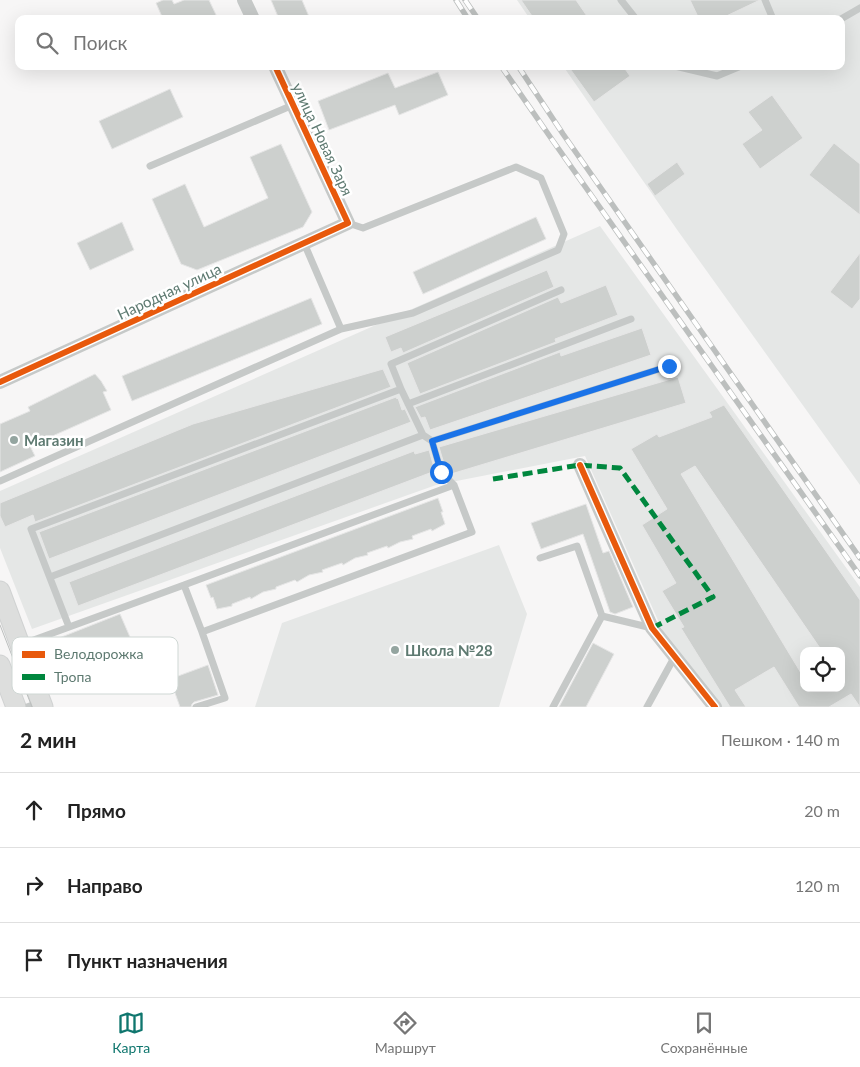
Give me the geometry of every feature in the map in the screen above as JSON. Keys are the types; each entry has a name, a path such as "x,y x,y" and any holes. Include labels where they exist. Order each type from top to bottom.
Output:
{"main road":[{"path":"0,591 8,622 16,637"},
{"path":"0,665 16,707"}],"street":[{"path":"244,0 251,15"},
{"name":"улица Новая Заря","path":"277,70 348,223"},
{"name":"Народная улица","path":"0,382 348,223"},
{"path":"580,465 652,628 715,707"}],"lane":[{"path":"621,0 633,15"},
{"path":"765,0 772,15"},
{"path":"845,17 860,8"},
{"path":"692,70 717,76 731,70"},
{"path":"150,166 293,105"},
{"path":"0,481 341,330 413,312 531,262 558,250 564,234 541,178 516,167 363,228 348,223"},
{"path":"304,243 341,330"},
{"path":"202,632 472,532 454,485 441,472 432,441 423,435 391,364 561,290"},
{"path":"408,404 631,319"},
{"path":"432,441 669,366"},
{"path":"69,627 31,529 401,389"},
{"path":"50,577 423,435"},
{"path":"42,637 454,485"},
{"path":"540,558 578,546 602,616 553,707"},
{"path":"184,585 225,698 196,707"},
{"path":"602,616 652,628"},
{"path":"647,707 675,656"}],"shaded area":[{"path":"517,0 860,0 860,485 678,231 566,70 845,70 845,15 527,15"},
{"path":"600,226 860,587 860,707 719,707 665,636 585,456 436,485 32,629 0,548 0,491"},
{"name":"Школа №28","path":"499,545 527,614 499,707 255,707 282,623"}],"building":[{"path":"163,0 172,0 174,4 184,0 209,0 216,15 161,15 156,3"},
{"path":"271,0 302,0 308,15 277,15"},
{"path":"521,0 576,0 586,15 531,15"},
{"path":"690,0 760,0 728,15 697,15"},
{"path":"571,70 626,70 630,76 594,102"},
{"path":"438,72 448,95 399,115 395,105 329,130 318,101 388,73 395,88"},
{"path":"170,89 183,117 112,149 99,121"},
{"path":"772,95 803,138 760,169 742,144 762,130 748,112"},
{"path":"834,143 860,164 860,215 809,175"},
{"path":"281,144 312,212 303,227 197,270 181,264 152,199 185,184 204,227 268,198 250,157"},
{"path":"677,162 685,174 655,196 647,184"},
{"path":"536,217 546,239 423,294 413,272"},
{"path":"122,222 134,250 90,270 77,243"},
{"path":"860,253 860,299 852,309 830,292"},
{"path":"547,270 554,287 403,353 401,348 391,352 385,337"},
{"path":"606,285 618,315 555,339 556,342 420,394 407,363 558,297 561,303"},
{"path":"311,298 322,324 132,401 122,376"},
{"path":"642,328 651,355 430,430 425,417 421,418 415,407 560,352 561,356"},
{"path":"383,369 391,387 35,522 33,515 5,527 0,516 0,503 193,424"},
{"path":"95,374 107,391 103,392 111,410 30,446 35,456 0,472 0,424 30,411 28,407"},
{"path":"678,377 686,403 451,474 447,466 445,467 439,447"},
{"path":"396,397 402,410 405,409 411,422 49,559 39,532"},
{"path":"724,405 860,600 860,707 851,694 829,707 799,707 774,667 735,690 746,707 730,707 681,628 684,627 662,591 676,583 642,525 667,509 631,449 657,434 659,437 712,417 709,412","holes":["695,466 819,647 845,647 845,692 800,692 800,671 681,474"]},
{"path":"429,450 435,471 78,606 69,582 414,451 415,454"},
{"path":"438,498 445,524 432,531 431,529 412,536 413,539 367,553 368,555 355,558 343,565 342,563 322,570 323,572 309,575 297,582 295,580 276,587 276,589 263,592 251,599 250,597 232,604 232,606 217,609 213,597 211,598 206,585"},
{"path":"586,504 603,553 609,551 633,607 615,614 610,612 583,534 541,549 531,523"},
{"path":"120,614 130,637 62,637"},
{"path":"593,643 614,654 586,707 559,707"},
{"path":"208,665 218,695 194,702 191,707 180,707 175,694 178,694 178,676"}],"tram line":[{"path":"0,625 12,656"},
{"path":"27,694 32,707"}],"railway":[{"path":"456,0 465,15"},
{"path":"465,0 475,15"},
{"path":"504,70 860,576"},
{"path":"521,70 563,134 860,558"}],"marked path":[{"path":"493,479 580,465 620,468 713,597 652,628"}],"cycle path":[{"path":"0,382 348,223 277,70"},
{"path":"580,465 652,628 715,707"}],"place":[{"name":"Магазин","path":"14,440"},
{"name":"Школа №28","path":"395,650"}],"route":[{"path":"441,472 432,441 669,366"}]}
